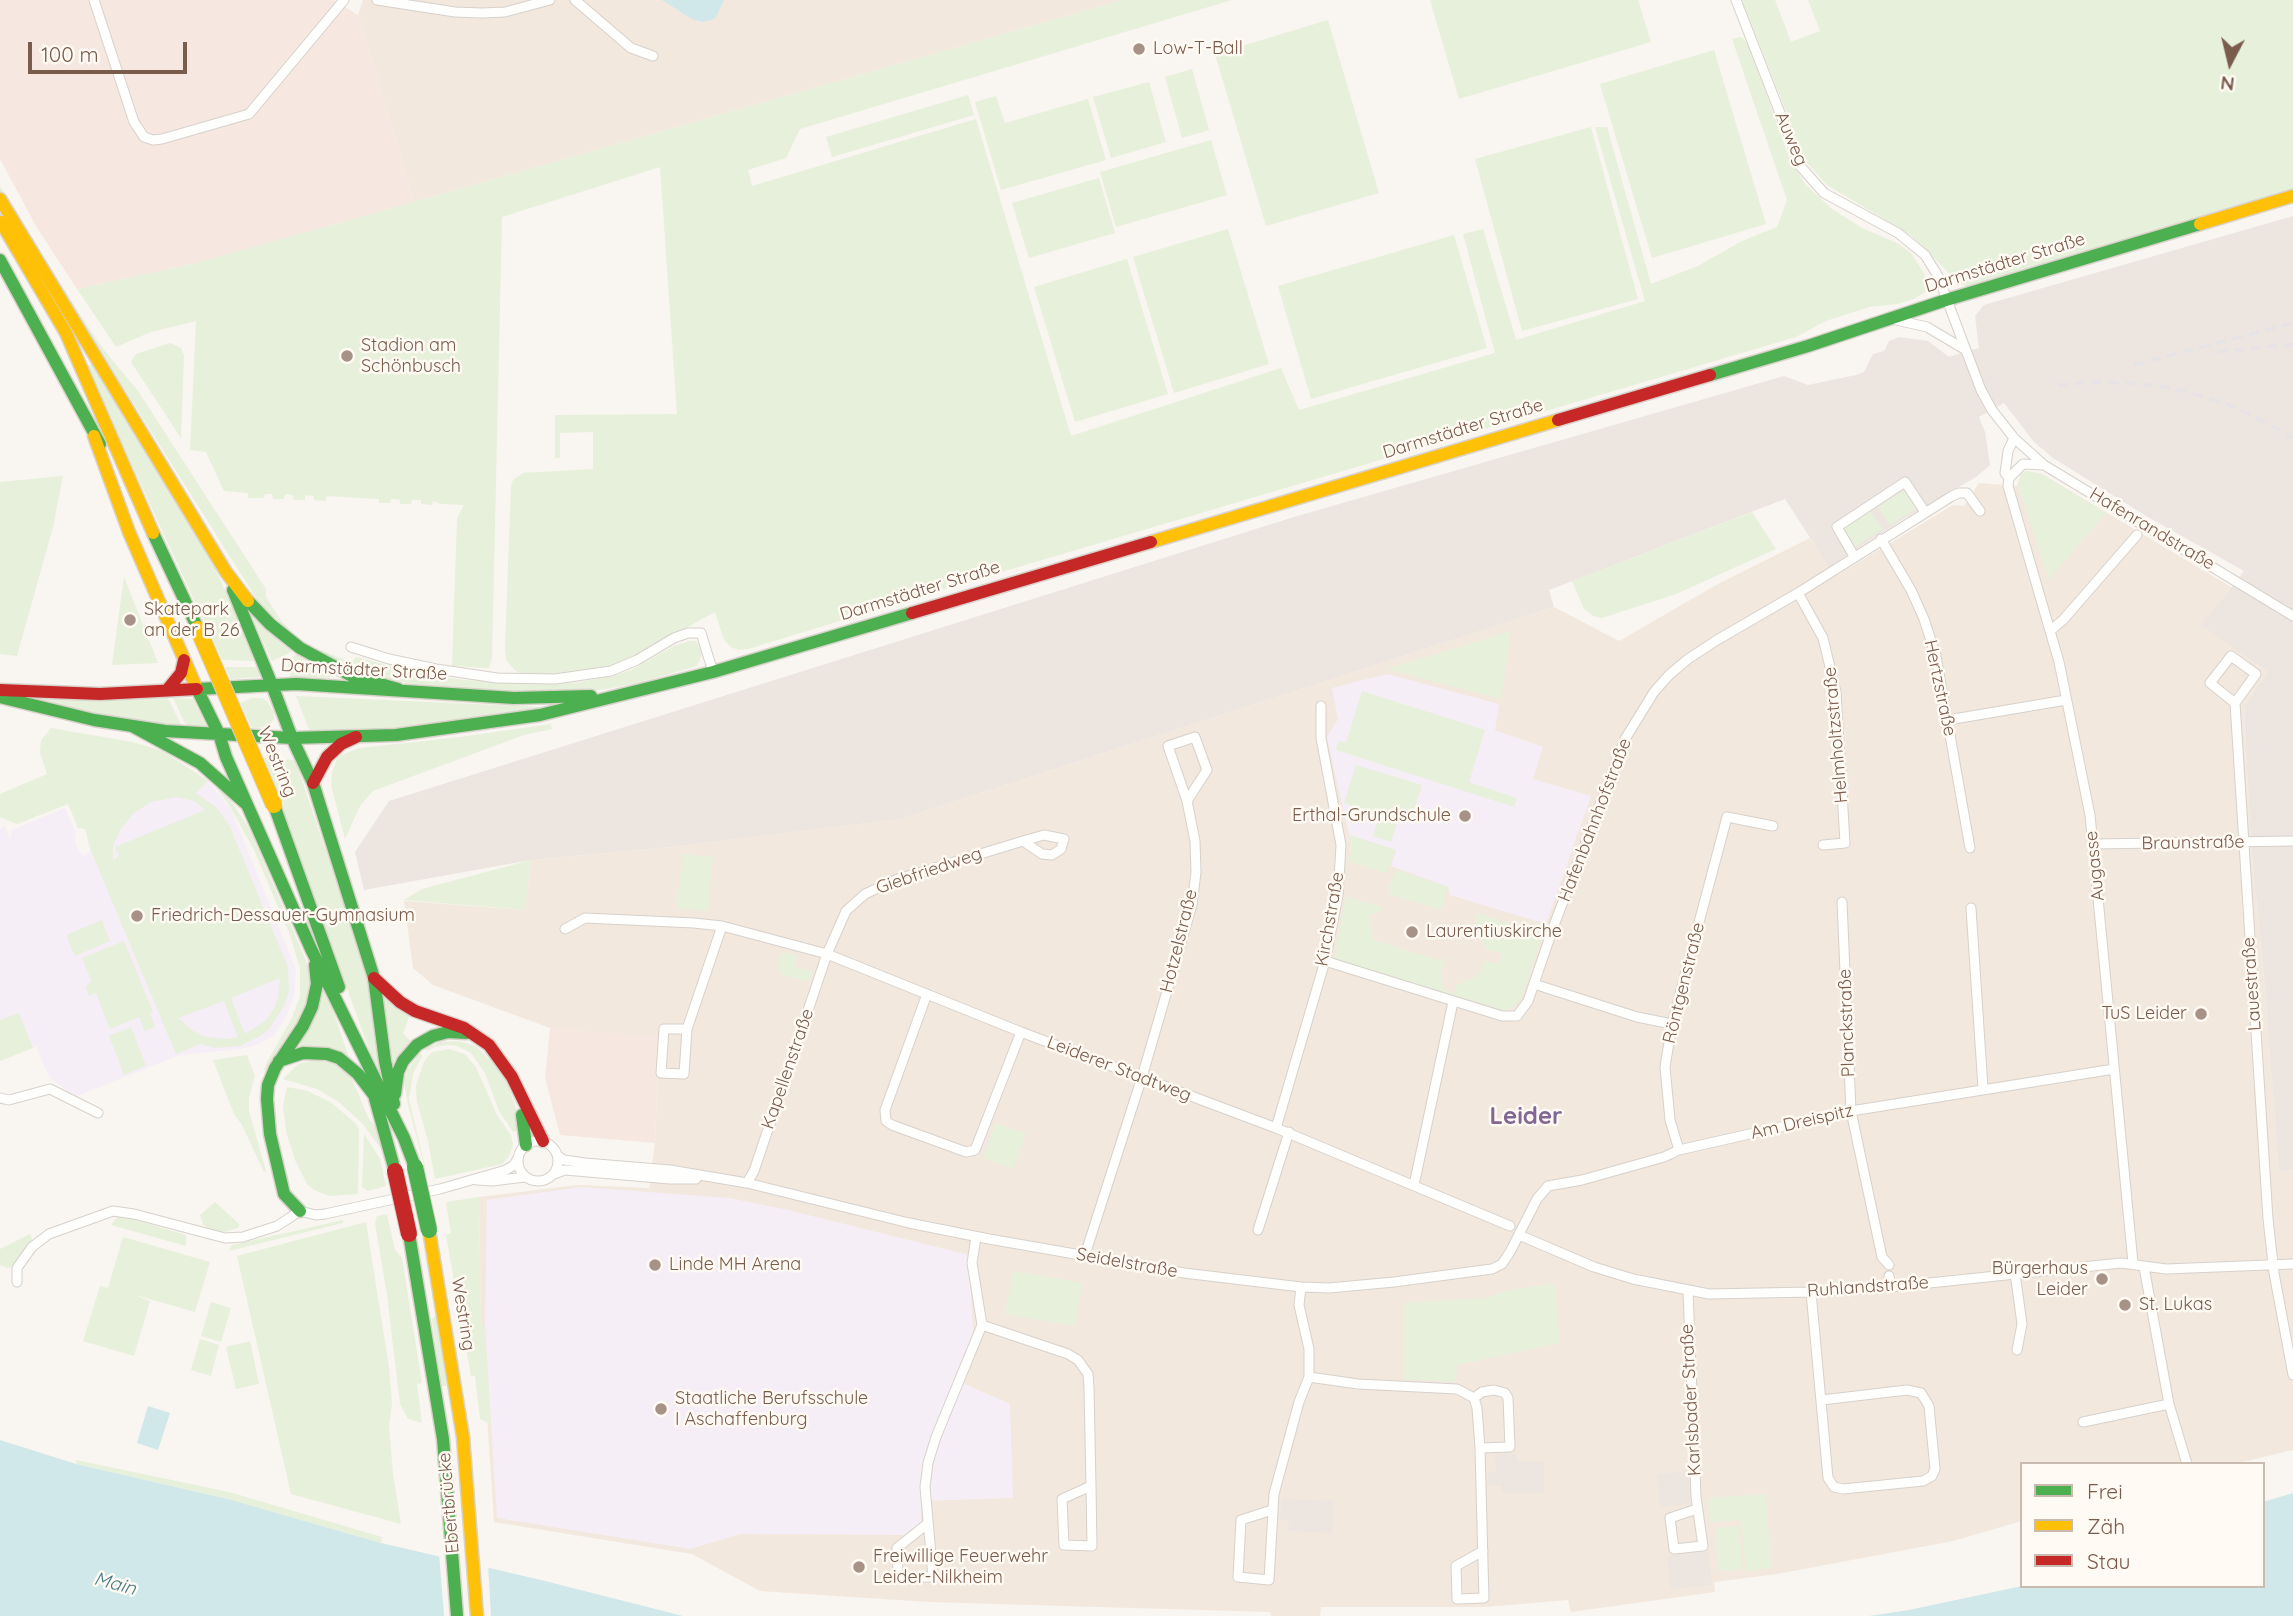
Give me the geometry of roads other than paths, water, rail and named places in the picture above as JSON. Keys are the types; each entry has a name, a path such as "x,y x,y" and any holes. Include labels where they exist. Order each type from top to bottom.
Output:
{"main road":[{"name":"Darmstädter Straße","path":"0,697 94,720 165,731 292,738 356,737 522,719 713,672 1808,346 1946,300 2293,196"},
{"name":"Westring","path":"1,207 66,333 119,452 135,495 198,629 274,805 362,1052 374,1095 409,1234 436,1389"},
{"path":"1,207 226,572 246,599 270,624 300,648 352,676 398,689"},
{"name":"Westring","path":"0,260 94,436 135,495"},
{"path":"94,436 130,533 219,734 226,757 250,806 311,949 362,1052"},
{"path":"226,572 292,738 313,783 374,978 385,1060 398,1127"},
{"path":"167,690 181,673 184,660"},
{"name":"Darmstädter Straße","path":"0,690 100,694 333,684 514,698 589,696 641,689"},
{"path":"219,734 225,709 241,687"},
{"path":"132,726 200,763 250,806"},
{"path":"313,783 327,757 341,744 356,737"},
{"path":"300,1211 284,1194 269,1124 268,1085 279,1061 303,1026 312,1007 317,984 311,949"},
{"path":"374,978 400,1002 415,1011 464,1028 479,1037 498,1055 518,1088 543,1141"},
{"path":"395,1107 398,1072 403,1061 417,1045 433,1036 448,1032 479,1037"},
{"name":"Westring","path":"362,1052 415,1167 429,1230 455,1386"},
{"path":"279,1061 303,1053 339,1058 358,1074 374,1095"},
{"path":"518,1088 526,1131 522,1151"},
{"name":"Ebertbrücke","path":"455,1386 468,1487 477,1616"},
{"name":"Ebertbrücke","path":"436,1389 449,1500 457,1616"}],"street":[{"path":"94,0 134,122 144,137 153,140 249,114 344,0"},
{"path":"377,0 482,13 505,12 550,0"},
{"path":"575,0 631,48 653,56"},
{"name":"Auweg","path":"1736,0 1798,159 1808,177 1824,193 1898,233 1917,247 1932,265 1946,300"},
{"path":"1946,300 1965,353 1989,406 2014,438"},
{"path":"1890,318 1927,327 1965,353"},
{"name":"Hafenrandstraße","path":"2014,438 2045,465 2293,616"},
{"name":"Augasse","path":"2014,438 2005,473 2009,478 2008,486 2014,508 2051,631 2094,844 2133,1263"},
{"path":"2009,478 2023,464 2045,465"},
{"path":"1854,556 1837,527 1905,482 1925,512"},
{"name":"Hafenbahnhofstraße","path":"1453,1002 1502,1016 1517,1016 1528,1001 1625,739 1662,684 1688,659 1952,496 1963,493 1972,498 1980,511"},
{"path":"2051,631 2137,535"},
{"name":"Hertzstraße","path":"1881,539 1911,590 1936,656 1970,848"},
{"name":"Helmholtzstraße","path":"1798,593 1823,638 1836,692 1845,843 1823,845"},
{"path":"351,647 436,669 497,678 555,679 611,671 637,660 674,638 688,633 701,633 713,672"},
{"path":"2231,656 2256,674 2235,703 2210,683 2231,656"},
{"path":"1948,720 2066,700"},
{"name":"Lauestraße","path":"2235,703 2268,1219 2293,1375"},
{"name":"Kirchstraße","path":"1276,1128 1325,961 1338,896 1341,845 1321,737 1321,706"},
{"name":"Hotzelstraße","path":"1085,1255 1142,1077 1192,905 1196,872 1195,841 1187,801 1168,746 1195,737 1207,770 1187,801"},
{"name":"Röntgenstraße","path":"1679,1150 1667,1098 1665,1067 1672,1024 1727,817 1773,826"},
{"name":"Giebfriedweg","path":"827,954 846,911 865,894 895,880 1023,841"},
{"name":"Braunstraße","path":"2094,844 2293,841"},
{"name":"Planckstraße","path":"1842,902 1851,1111 1882,1257 1889,1265"},
{"path":"1971,908 1983,1088"},
{"name":"Leiderer Stadtweg","path":"565,929 585,918 722,926 827,954 1021,1032 1289,1132 1510,1226"},
{"path":"687,1029 664,1028 661,1073 684,1074 687,1029 722,926"},
{"name":"Kapellenstraße","path":"747,1183 754,1171 827,954"},
{"path":"1325,961 1453,1002 1414,1185"},
{"path":"1534,984 1637,1017 1672,1024"},
{"path":"926,994 885,1110 886,1121 892,1125 966,1152 975,1150 1021,1032"},
{"name":"Am Dreispitz","path":"1520,1233 1542,1190 1548,1186 1582,1180 1664,1157 1679,1150 1851,1111 2114,1069"},
{"path":"0,1098 9,1100 50,1089 98,1114"},
{"path":"1258,1230 1289,1132"},
{"path":"17,1282 17,1268 32,1247 49,1234 113,1211 225,1238 243,1237 277,1226 300,1211 325,1214 506,1170 514,1165 531,1142 543,1141 551,1145 558,1156 554,1174 539,1181 525,1177 492,1181 475,1179"},
{"path":"522,1151 518,1166 525,1177"},
{"name":"Seidelstraße","path":"558,1156 564,1160 670,1170 747,1183 976,1237 1184,1273 1301,1287 1328,1288 1479,1273 1502,1264 1520,1233"},
{"name":"Seidelstraße","path":"554,1174 565,1170 670,1179 719,1178"},
{"path":"1520,1233 1594,1267 1688,1291"},
{"path":"927,1524 897,1548 898,1577 933,1577 925,1487 928,1463 982,1325 972,1263 976,1237"},
{"name":"Ruhlandstraße","path":"1688,1291 1720,1294 1891,1287 2133,1263 2166,1269 2293,1265"},
{"path":"2144,1267 2169,1404 2186,1462"},
{"path":"2015,1273 2022,1324 2017,1350"},
{"path":"1889,1276 1891,1287"},
{"path":"1272,1510 1241,1520 1238,1577 1269,1580 1273,1494 1309,1377 1309,1349 1299,1305 1301,1287"},
{"name":"Karlsbader Straße","path":"1688,1291 1697,1509 1703,1546 1674,1549 1670,1518 1697,1509"},
{"path":"1811,1292 1828,1478 1834,1486 1843,1489 1923,1481 1932,1476 1935,1469 1929,1406 1921,1393 1907,1390 1822,1399"},
{"path":"982,1325 1068,1354 1084,1367 1088,1374 1090,1388 1092,1546 1064,1545 1062,1499 1091,1486"},
{"path":"1309,1377 1357,1384 1447,1388 1468,1393 1474,1398 1478,1408 1480,1448 1483,1551 1484,1598 1457,1599 1456,1566 1483,1551"},
{"path":"1474,1398 1482,1392 1494,1390 1505,1393 1508,1398 1510,1447 1480,1448"},
{"path":"2083,1422 2169,1404"}],"water":[{"path":"662,0 724,0 715,19 702,22 692,19"},
{"path":"148,1406 170,1413 158,1450 137,1443"},
{"name":"Main","path":"0,1440 76,1464 228,1499 381,1543 683,1616 0,1616"},
{"path":"2293,1493 2293,1616 1869,1616 2020,1586 2265,1588 2265,1501"}],"railway":[{"path":"2134,365 2293,323"},
{"path":"2217,352 2293,344"},
{"path":"2058,385 2100,382 2154,385 2188,392 2254,416 2293,438"}],"place":[{"name":"Low-T-Ball","path":"1139,49"},
{"name":"Stadion am Schönbusch","path":"347,356"},
{"name":"Skatepark an der B 26","path":"130,620"},
{"name":"Erthal-Grundschule","path":"1465,816"},
{"name":"Friedrich-Dessauer-Gymnasium","path":"137,916"},
{"name":"Laurentiuskirche","path":"1412,932"},
{"name":"TuS Leider","path":"2201,1014"},
{"name":"Linde MH Arena","path":"655,1265"},
{"name":"Bürgerhaus Leider","path":"2102,1279"},
{"name":"St. Lukas","path":"2125,1305"},
{"name":"Staatliche Berufsschule I Aschaffenburg","path":"661,1409"},
{"name":"Freiwillige Feuerwehr Leider-Nilkheim","path":"859,1567"}],"district":[{"name":"Leider","path":"1526,1117"}]}
